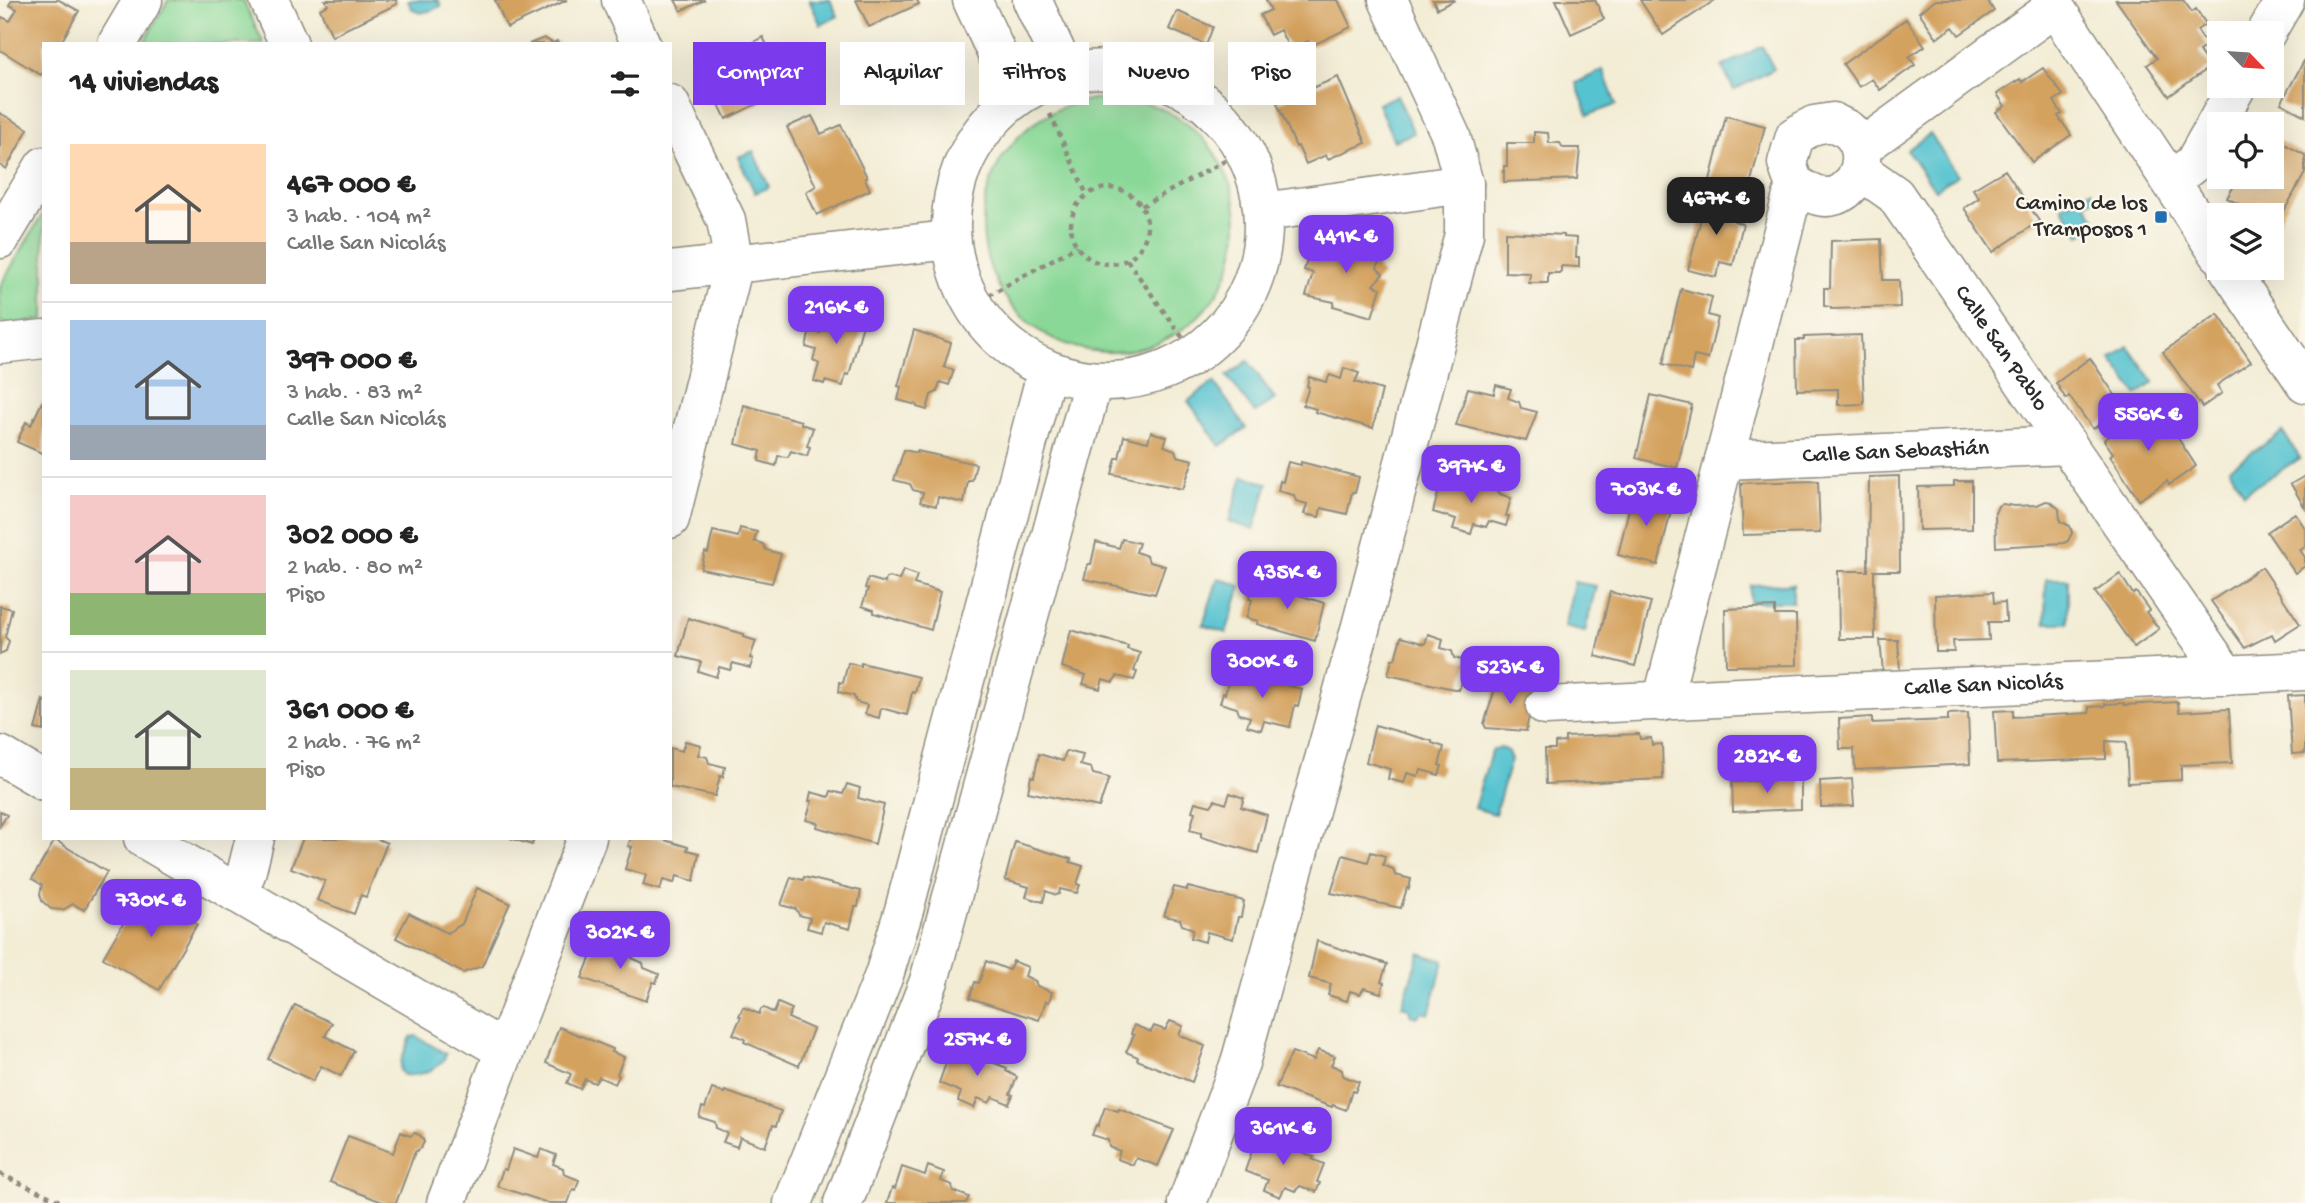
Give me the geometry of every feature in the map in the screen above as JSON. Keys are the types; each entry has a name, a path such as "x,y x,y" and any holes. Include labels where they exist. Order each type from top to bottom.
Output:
{"street":[{"path":"118,42 143,0"},
{"path":"269,0 288,42"},
{"path":"621,0 640,42"},
{"path":"972,0 1006,42"},
{"path":"1032,0 1036,42"},
{"path":"1187,1203 1240,1063 1353,653 1464,234 1464,184 1451,136 1388,0"},
{"path":"2273,21 2285,0"},
{"path":"1861,160 1848,130 1833,122 1814,125 1795,136 1787,163 1796,184 1816,196 1837,195 1851,187 1861,160 2053,3 2207,236"},
{"path":"1014,105 987,125 964,159 952,199 950,240 958,274 971,305 1001,341 1046,370 1065,377 1093,382 1129,381 1163,372 1195,355 1226,326 1249,290 1261,249 1264,212 1256,177 1245,150 1213,109 1169,81 1118,69 1089,75"},
{"path":"2171,181 2194,163 2230,98"},
{"path":"672,108 726,220 734,264 672,511"},
{"name":"Calle San Pablo","path":"1861,160 1895,195 2226,674"},
{"path":"0,239 42,169"},
{"path":"1264,212 1464,184"},
{"path":"1662,702 1796,184"},
{"path":"672,271 950,240"},
{"path":"2236,280 2305,383"},
{"path":"0,344 42,339"},
{"path":"793,1203 892,949 1046,370"},
{"path":"843,1203 929,981 1093,382"},
{"name":"Calle San Sebastián","path":"1724,460 2067,445"},
{"name":"Calle San Nicolás","path":"1545,706 2305,671"},
{"path":"0,755 42,780"},
{"path":"146,840 504,1050"},
{"path":"236,892 246,874 255,840"},
{"path":"446,1203 586,840"}],"path":[{"path":"1049,105 1087,195"},
{"path":"1142,205 1245,150"},
{"path":"1110,187 1123,190 1142,205 1147,217 1147,230 1137,253 1127,260 1105,264 1084,255 1072,236 1073,213 1078,203 1087,195 1110,187"},
{"path":"971,305 1077,246"},
{"path":"1127,260 1195,355"},
{"path":"0,1174 64,1203"}],"green space":[{"path":"168,0 243,0 263,42 144,42"},
{"path":"1103,99 1103,105 1150,105 1159,108 1200,135 1222,165 1231,188 1236,213 1236,237 1227,274 1200,315 1159,342 1110,352 1061,342 1020,315 993,274 983,225 993,176 1020,135 1061,108 1089,105 1089,100"},
{"path":"42,215 42,320 4,324 0,321 0,286"}],"water":[{"path":"408,0 438,0 441,6 426,12 417,12"},
{"path":"809,0 830,0 838,16 821,25"},
{"path":"1762,46 1774,69 1734,90 1722,67"},
{"path":"1603,70 1616,105 1588,115 1576,83"},
{"path":"1397,95 1414,133 1394,141 1378,104"},
{"path":"1930,134 1958,175 1935,190 1907,150"},
{"path":"753,151 769,187 755,193 738,157"},
{"path":"2091,190 2096,198 2086,204 2098,224 2080,235 2062,207"},
{"path":"2128,346 2154,382 2137,395 2111,359"},
{"path":"1248,361 1275,399 1255,413 1227,376"},
{"path":"1214,382 1246,428 1220,446 1188,401"},
{"path":"2283,432 2300,458 2244,493 2229,468"},
{"path":"1243,476 1268,484 1254,529 1229,522"},
{"path":"1218,578 1241,586 1226,633 1203,625"},
{"path":"2046,579 2068,579 2068,623 2045,623"},
{"path":"1574,582 1596,586 1585,632 1564,627"},
{"path":"1793,584 1793,602 1750,602 1750,585"},
{"path":"1493,750 1507,750 1511,759 1495,814 1474,808 1490,756"},
{"path":"1419,953 1444,961 1429,1014 1422,1012 1417,1017 1411,1015 1409,1008 1402,1006"},
{"path":"416,1036 446,1054 440,1064 429,1071 404,1075 400,1071 401,1061 411,1037"}],"building":[{"path":"12,0 59,0 79,11 61,42 42,42 41,75 0,50 0,21 2,17 10,21 17,9 9,5"},
{"path":"325,0 396,0 397,4 332,36 320,9 328,5"},
{"path":"495,0 567,0 507,28"},
{"path":"675,0 705,0 681,11"},
{"path":"856,0 917,0 919,4 869,27"},
{"path":"1266,0 1338,0 1351,27 1316,44 1308,41 1286,42 1280,30 1270,35 1260,15 1271,10"},
{"path":"1433,0 1455,0 1437,9"},
{"path":"1556,0 1595,0 1604,19 1571,34"},
{"path":"1640,0 1715,0 1663,35"},
{"path":"1936,0 1987,0 1994,11 1959,35 1953,27 1937,38 1919,12"},
{"path":"2116,0 2183,0 2192,12 2196,9 2206,24 2197,30 2207,45 2199,51 2207,63 2207,69 2169,96 2147,65 2157,58"},
{"path":"1177,11 1213,27 1207,42 1199,42 1169,29"},
{"path":"1906,19 1925,46 1909,57 1915,65 1880,90 1872,79 1859,87 1843,64"},
{"path":"544,38 551,42 534,42"},
{"path":"2305,59 2305,116 2281,103"},
{"path":"2043,68 2063,95 2054,101 2062,114 2058,116 2071,135 2032,162 1996,112 2005,106 1997,94"},
{"path":"1338,77 1366,143 1328,159 1326,155 1306,164 1278,105 1316,105 1316,86"},
{"path":"719,105 755,105 726,119"},
{"path":"0,113 28,129 6,169 0,165"},
{"path":"812,116 821,134 841,125 867,177 865,178 870,190 817,215 806,192 816,186 787,127"},
{"path":"1726,116 1765,126 1750,185 1766,189 1762,207 1707,192"},
{"path":"1534,132 1548,133 1549,143 1560,143 1563,148 1580,148 1577,179 1504,182 1507,143 1534,143"},
{"path":"2284,144 2305,155 2305,173 2284,211 2284,203 2237,203 2227,198 2232,189 2284,189"},
{"path":"2005,170 2039,221 1993,252 1964,208 1979,198 1973,189"},
{"path":"1707,195 1738,203 1734,221 1743,224 1733,265 1720,262 1716,277 1688,270"},
{"path":"1505,232 1577,238 1576,257 1579,257 1579,267 1561,266 1559,273 1548,273 1548,283 1529,283 1530,273 1505,272"},
{"path":"1352,233 1378,242 1373,257 1380,259 1377,268 1383,274 1373,285 1381,288 1372,317 1333,306 1334,302 1306,296 1313,273 1304,270 1310,250 1327,255 1332,236 1349,242"},
{"path":"1881,239 1883,280 1899,280 1900,307 1831,309 1824,306 1824,288 1830,288 1831,241"},
{"path":"1681,289 1712,297 1708,315 1718,318 1708,359 1694,356 1691,371 1663,364"},
{"path":"826,309 865,317 849,375 846,374 843,386 814,381 819,364 813,360 816,350 806,347 810,330 820,333"},
{"path":"2218,314 2251,362 2217,385 2222,393 2202,407 2163,352"},
{"path":"914,330 951,343 944,367 954,370 949,385 940,382 937,392 931,395 927,410 898,400 901,387 898,386"},
{"path":"1861,335 1864,404 1838,405 1838,389 1797,390 1796,340 1804,340 1804,337"},
{"path":"2090,358 2123,407 2093,429 2069,396 2066,399 2056,383"},
{"path":"1344,368 1359,373 1355,382 1382,390 1373,428 1315,412 1316,409 1303,405 1309,377 1326,382 1330,375 1341,379"},
{"path":"1496,385 1511,389 1508,398 1519,402 1521,408 1537,412 1526,441 1456,425 1468,388 1494,394"},
{"path":"1651,395 1692,405 1677,468 1636,458"},
{"path":"42,402 42,453 17,442 26,422 31,425"},
{"path":"744,405 801,421 801,424 813,428 807,456 791,451 788,457 778,456 776,466 759,461 761,451 736,444"},
{"path":"2146,406 2158,424 2165,418 2196,466 2169,485 2167,481 2139,500 2110,456 2113,453 2104,440"},
{"path":"1151,432 1167,437 1164,446 1175,450 1177,456 1193,460 1183,489 1112,474 1124,436 1148,442"},
{"path":"904,450 976,464 972,481 968,481 964,503 938,497 936,506 920,502 923,493 913,490 910,484 894,480"},
{"path":"1288,462 1301,465 1301,462 1359,477 1347,514 1321,508 1319,517 1304,514 1307,504 1296,501 1294,495 1278,491"},
{"path":"1443,475 1511,498 1506,526 1489,521 1486,527 1474,524 1471,534 1453,529 1456,519 1433,512"},
{"path":"1899,476 1900,571 1874,571 1875,639 1839,639 1838,571 1868,571 1869,477"},
{"path":"2305,476 2305,508 2291,484"},
{"path":"1818,481 1820,533 1743,535 1741,483"},
{"path":"1954,481 1972,481 1972,529 1919,530 1918,487 1954,486"},
{"path":"1633,492 1673,502 1658,565 1618,555"},
{"path":"2046,501 2059,509 2060,521 2070,526 2072,533 2068,541 1996,547 1995,513 1998,506 2037,505"},
{"path":"2295,513 2305,528 2305,547 2300,550 2305,557 2305,566 2295,573 2267,532"},
{"path":"740,528 757,532 754,541 763,544 766,550 781,554 772,583 701,569 713,531 738,537"},
{"path":"1122,539 1139,543 1136,552 1147,556 1149,562 1165,566 1155,594 1084,579 1096,542 1119,548"},
{"path":"2262,567 2300,624 2275,640 2272,634 2245,648 2211,601"},
{"path":"903,570 917,575 914,584 940,592 931,630 874,613 874,610 862,606 868,589 865,588 868,578 885,583 889,577 899,580"},
{"path":"2120,574 2133,594 2136,592 2149,610 2146,612 2159,629 2134,647 2095,592"},
{"path":"1286,581 1301,585 1298,595 1324,603 1315,641 1257,624 1258,621 1246,618 1252,590 1268,594 1272,588 1283,591"},
{"path":"1610,592 1651,602 1635,666 1595,656"},
{"path":"1993,592 1994,603 2005,602 2006,622 1988,622 1989,640 1953,641 1954,652 1936,652 1935,595"},
{"path":"0,606 12,609 5,637 9,641 6,651 0,654"},
{"path":"1775,607 1775,615 1796,615 1797,665 1726,666 1725,609"},
{"path":"688,618 744,634 744,637 756,641 750,658 753,659 750,668 733,663 730,670 719,667 716,677 698,671 701,662 678,656"},
{"path":"1071,630 1128,646 1127,649 1140,653 1134,680 1117,676 1113,682 1103,679 1100,689 1083,684 1086,675 1062,667"},
{"path":"1428,634 1443,639 1441,648 1452,651 1454,658 1469,662 1459,690 1388,675 1401,637 1425,644"},
{"path":"1880,640 1898,640 1900,671 1883,672"},
{"path":"848,663 861,666 861,663 919,677 915,693 912,692 907,715 881,708 879,718 865,714 867,705 856,702 854,696 839,692"},
{"path":"1231,674 1302,689 1290,727 1264,721 1261,730 1247,726 1250,717 1239,714 1237,708 1220,703"},
{"path":"1498,679 1535,686 1526,731 1486,728 1484,724"},
{"path":"2305,695 2305,753 2292,754 2288,696"},
{"path":"2178,702 2179,712 2229,709 2232,763 2181,765 2181,780 2128,783 2126,742 2106,741 2106,759 1997,763 1994,711 2013,710 2013,717 2089,713 2089,707 2105,704"},
{"path":"42,704 42,731 35,729"},
{"path":"1968,713 1970,764 1855,770 1854,749 1840,749 1839,719 1872,717 1872,723 1948,720 1948,714"},
{"path":"1375,725 1444,747 1439,775 1421,770 1418,776 1407,773 1404,783 1388,779 1390,769 1366,762"},
{"path":"1639,734 1640,739 1651,738 1652,745 1662,744 1663,779 1546,784 1545,749 1555,749 1555,743 1565,742 1565,737"},
{"path":"685,741 701,745 698,755 707,757 709,763 725,767 715,796 672,787 672,748 682,751"},
{"path":"1066,751 1083,755 1080,765 1091,768 1093,774 1109,778 1099,807 1028,792 1039,754 1063,761"},
{"path":"1801,779 1801,809 1733,812 1732,782"},
{"path":"1852,779 1854,806 1821,807 1820,781"},
{"path":"847,784 860,788 858,798 884,805 875,844 817,827 818,823 806,820 812,801 809,801 811,792 829,797 831,791 843,794"},
{"path":"1230,793 1244,798 1241,807 1267,815 1258,853 1201,837 1201,833 1190,830 1195,802 1211,806 1215,800 1226,804"},
{"path":"0,811 7,815 0,826"},
{"path":"55,840 107,872 84,910 73,904 63,910 51,909 42,901 42,885 32,879"},
{"path":"302,840 380,840 387,843 366,897 361,895 354,914 317,900 325,881 291,868"},
{"path":"516,840 533,840 532,845"},
{"path":"630,840 665,840 688,847 687,850 699,853 694,881 677,876 674,883 663,880 660,890 643,885 646,875 625,869 632,847 628,846"},
{"path":"1015,842 1071,859 1070,862 1083,866 1077,893 1060,889 1056,895 1046,891 1043,902 1026,897 1029,887 1005,880"},
{"path":"1371,852 1385,856 1383,865 1393,869 1395,875 1411,879 1401,908 1331,893 1343,855 1368,862"},
{"path":"791,877 803,880 804,877 861,891 850,929 824,922 821,932 807,928 810,918 799,915 796,909 781,905"},
{"path":"144,887 174,904 176,901 188,907 183,916 197,924 159,990 103,958"},
{"path":"1174,887 1187,890 1188,887 1244,901 1233,939 1207,932 1205,942 1191,938 1193,929 1182,925 1180,919 1164,916"},
{"path":"477,888 510,903 482,966 463,973 396,938 409,913 447,933 462,924"},
{"path":"1317,941 1387,964 1381,982 1384,983 1381,993 1364,988 1360,994 1350,991 1347,1001 1328,995 1331,984 1309,978"},
{"path":"619,942 635,949 632,958 643,963 644,968 659,974 646,1001 582,978 596,944 615,951"},
{"path":"986,961 1009,970 1013,961 1028,967 1025,976 1035,981 1037,986 1052,992 1039,1020 970,998 975,982 979,983"},
{"path":"778,1003 792,1009 788,1018 813,1029 799,1066 744,1042 745,1039 733,1034 743,1007 759,1014 764,1008 774,1013"},
{"path":"295,1005 332,1023 325,1036 354,1051 341,1076 321,1066 313,1081 268,1059"},
{"path":"1170,1021 1183,1026 1179,1035 1205,1046 1192,1082 1137,1060 1138,1057 1126,1052 1134,1035 1131,1034 1134,1025 1151,1032 1154,1026 1165,1030"},
{"path":"559,1027 613,1049 612,1052 624,1057 615,1084 599,1077 595,1083 585,1079 580,1089 567,1083 571,1074 546,1063"},
{"path":"952,1046 1007,1068 1006,1071 1017,1077 1009,1104 993,1097 989,1103 978,1098 974,1108 958,1101 961,1092 939,1083"},
{"path":"1318,1050 1335,1056 1331,1065 1342,1070 1343,1076 1359,1082 1355,1092 1352,1091 1346,1110 1276,1087 1292,1052 1314,1060"},
{"path":"712,1089 781,1111 765,1147 740,1137 737,1147 723,1142 727,1133 716,1128 715,1122 699,1117"},
{"path":"1105,1107 1118,1111 1119,1109 1174,1130 1158,1166 1136,1158 1133,1165 1117,1159 1120,1151 1109,1147 1108,1140 1092,1135"},
{"path":"401,1132 410,1136 415,1133 421,1136 424,1142 415,1152 396,1203 385,1203 330,1182 348,1136 393,1153"},
{"path":"1258,1134 1314,1157 1312,1159 1324,1164 1316,1192 1300,1186 1295,1191 1285,1187 1280,1197 1264,1190 1268,1180 1245,1171"},
{"path":"513,1149 538,1158 541,1149 556,1155 553,1164 563,1168 564,1174 579,1180 568,1203 548,1203 497,1186"},
{"path":"928,1166 944,1172 941,1181 952,1185 953,1191 969,1197 966,1203 887,1203 902,1167 925,1175"}],"place":[{"name":"Camino de los Tramposos 1","path":"2161,217"}]}
